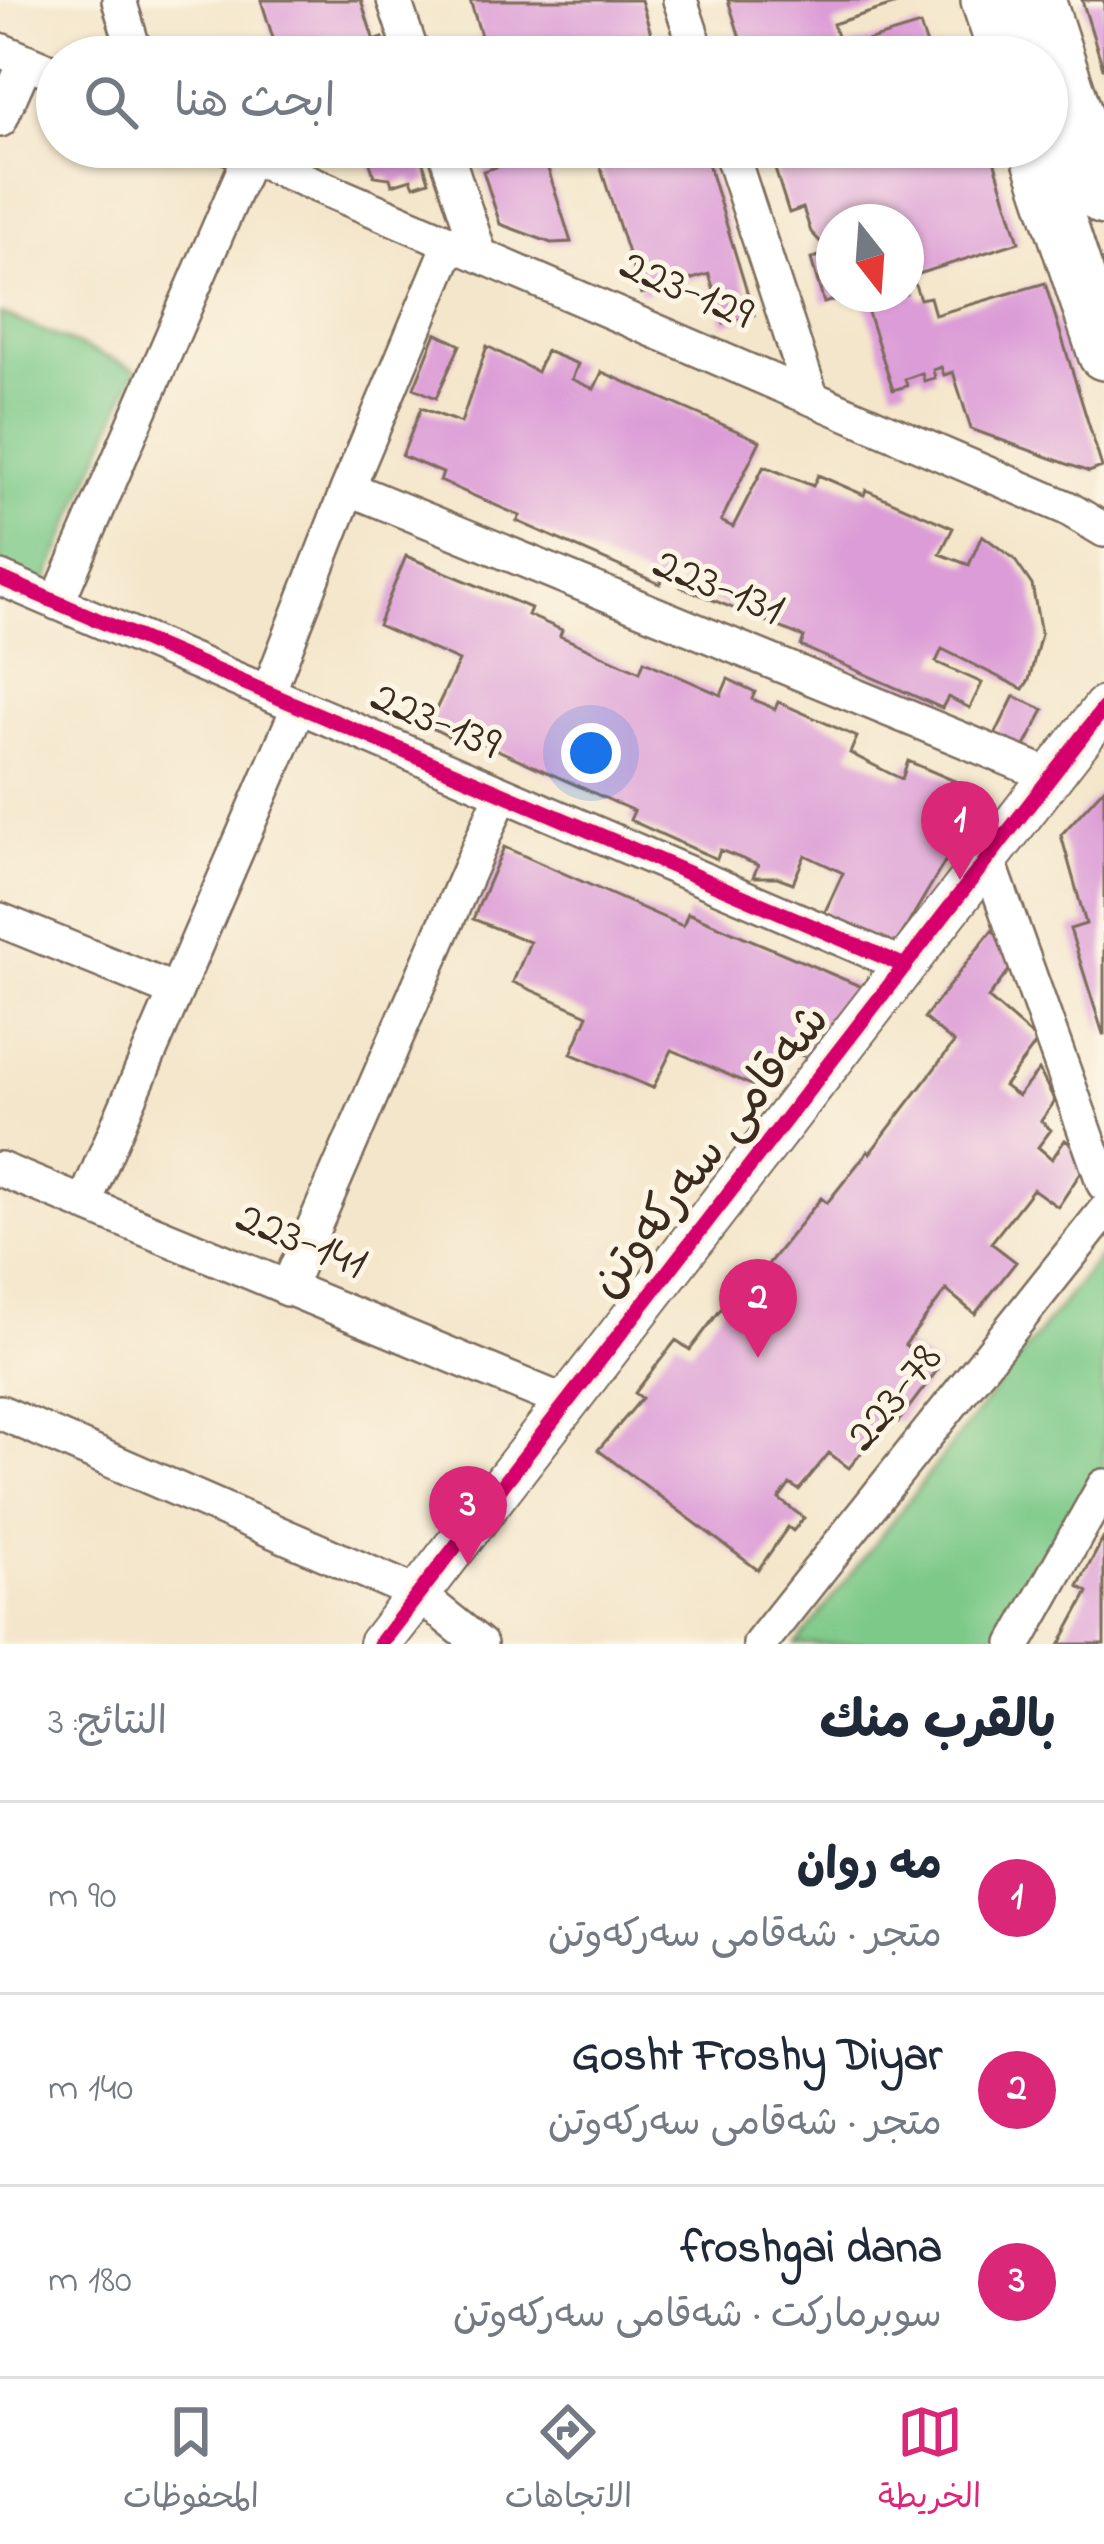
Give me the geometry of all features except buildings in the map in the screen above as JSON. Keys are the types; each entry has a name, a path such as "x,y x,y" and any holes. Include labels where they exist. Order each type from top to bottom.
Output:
{"main road":[{"path":"987,0 999,36"},
{"path":"1039,0 1051,36"},
{"path":"1068,89 1104,199"},
{"path":"1043,168 1104,354"}],"street":[{"path":"119,0 130,36"},
{"path":"394,0 406,36"},
{"path":"680,0 692,36"},
{"path":"0,120 28,62"},
{"path":"57,602 233,168"},
{"name":"223-129","path":"277,168 1067,508 1104,530"},
{"path":"84,1204 176,991 284,700 348,488 465,248 448,168"},
{"path":"736,168 811,396"},
{"name":"223-131","path":"348,488 1052,776"},
{"name":"223-139","path":"0,578 905,966"},
{"name":"شەقامی سەرکەوتن","path":"380,1644 1104,708"},
{"path":"287,1288 502,794"},
{"path":"988,859 1104,1184"},
{"path":"0,920 176,991"},
{"name":"223-141","path":"0,1169 567,1403"},
{"name":"223-78","path":"760,1644 1104,1212"},
{"path":"0,1412 418,1594 480,1644"},
{"path":"1015,1644 1104,1486"}],"green space":[{"path":"0,313 136,369 41,594 0,577"},
{"path":"1101,1254 1104,1473 1007,1644 796,1644"}],"cycle path":[{"path":"0,578 905,966"},
{"path":"380,1644 1104,708"}],"place":[{"name":"مه روان","path":"960,880"},
{"name":"Gosht Froshy Diyar","path":"758,1358"},
{"name":"froshgai dana","path":"468,1565"}]}
